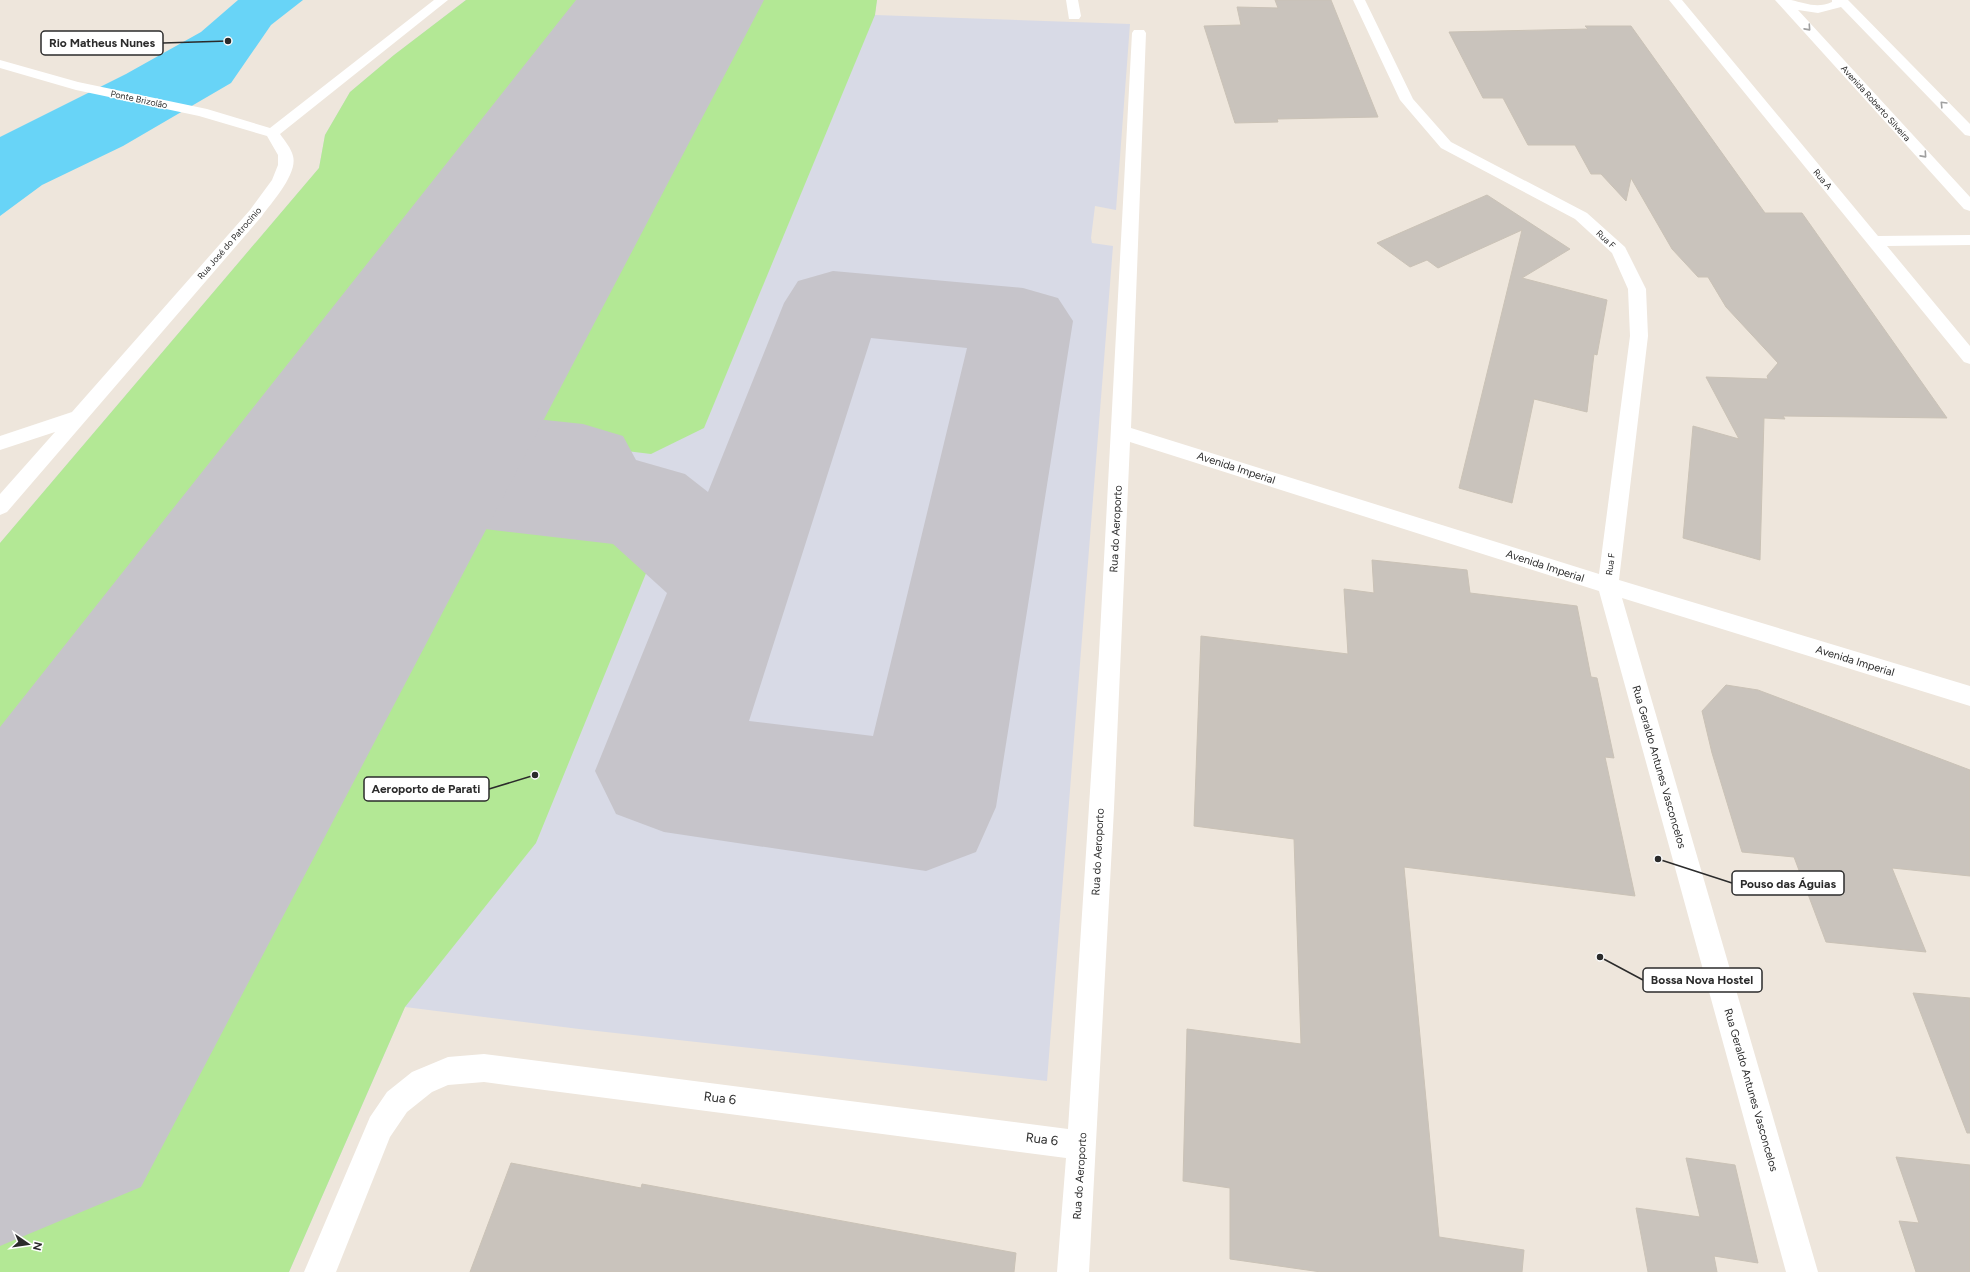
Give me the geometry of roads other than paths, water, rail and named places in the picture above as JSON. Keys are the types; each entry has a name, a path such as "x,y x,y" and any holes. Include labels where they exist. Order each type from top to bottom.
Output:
{"street":[{"path":"272,134 442,0"},
{"path":"1072,0 1074,16"},
{"name":"Rua F","path":"1359,0 1407,100 1446,145 1581,216 1619,251 1637,289 1639,336 1608,585"},
{"name":"Rua A","path":"1675,0 1970,358"},
{"path":"1782,1 1799,7 1816,10 1830,8 1838,4 1840,0 1970,132"},
{"name":"Avenida Roberto Silveira","path":"1782,1 1970,206"},
{"name":"Rua do Aeroporto","path":"1073,1272 1082,1145 1122,432 1139,33"},
{"name":"Ponte Brizolão","path":"0,64 76,86 202,112 272,134"},
{"name":"Rua José do Patrocínio","path":"0,507 256,213 279,182 286,159 281,146 272,134"},
{"path":"1874,241 1970,240"},
{"path":"0,443 79,416"},
{"name":"Avenida Imperial","path":"1122,432 1608,585 1970,696"},
{"name":"Rua Geraldo Antunes Vasconcelos","path":"1608,585 1802,1272"},
{"name":"Rua 6","path":"320,1272 380,1127 397,1102 422,1082 448,1071 484,1068 1082,1145"}],"water":[{"path":"238,0 303,0 271,25 231,83 123,146 42,185 0,216 0,137 126,74 201,32"}],"place":[{"name":"Rio Matheus Nunes","path":"228,41"},
{"name":"Aeroporto de Parati","path":"535,775"},
{"name":"Pouso das Águias","path":"1658,859"},
{"name":"Bossa Nova Hostel","path":"1600,957"}]}
